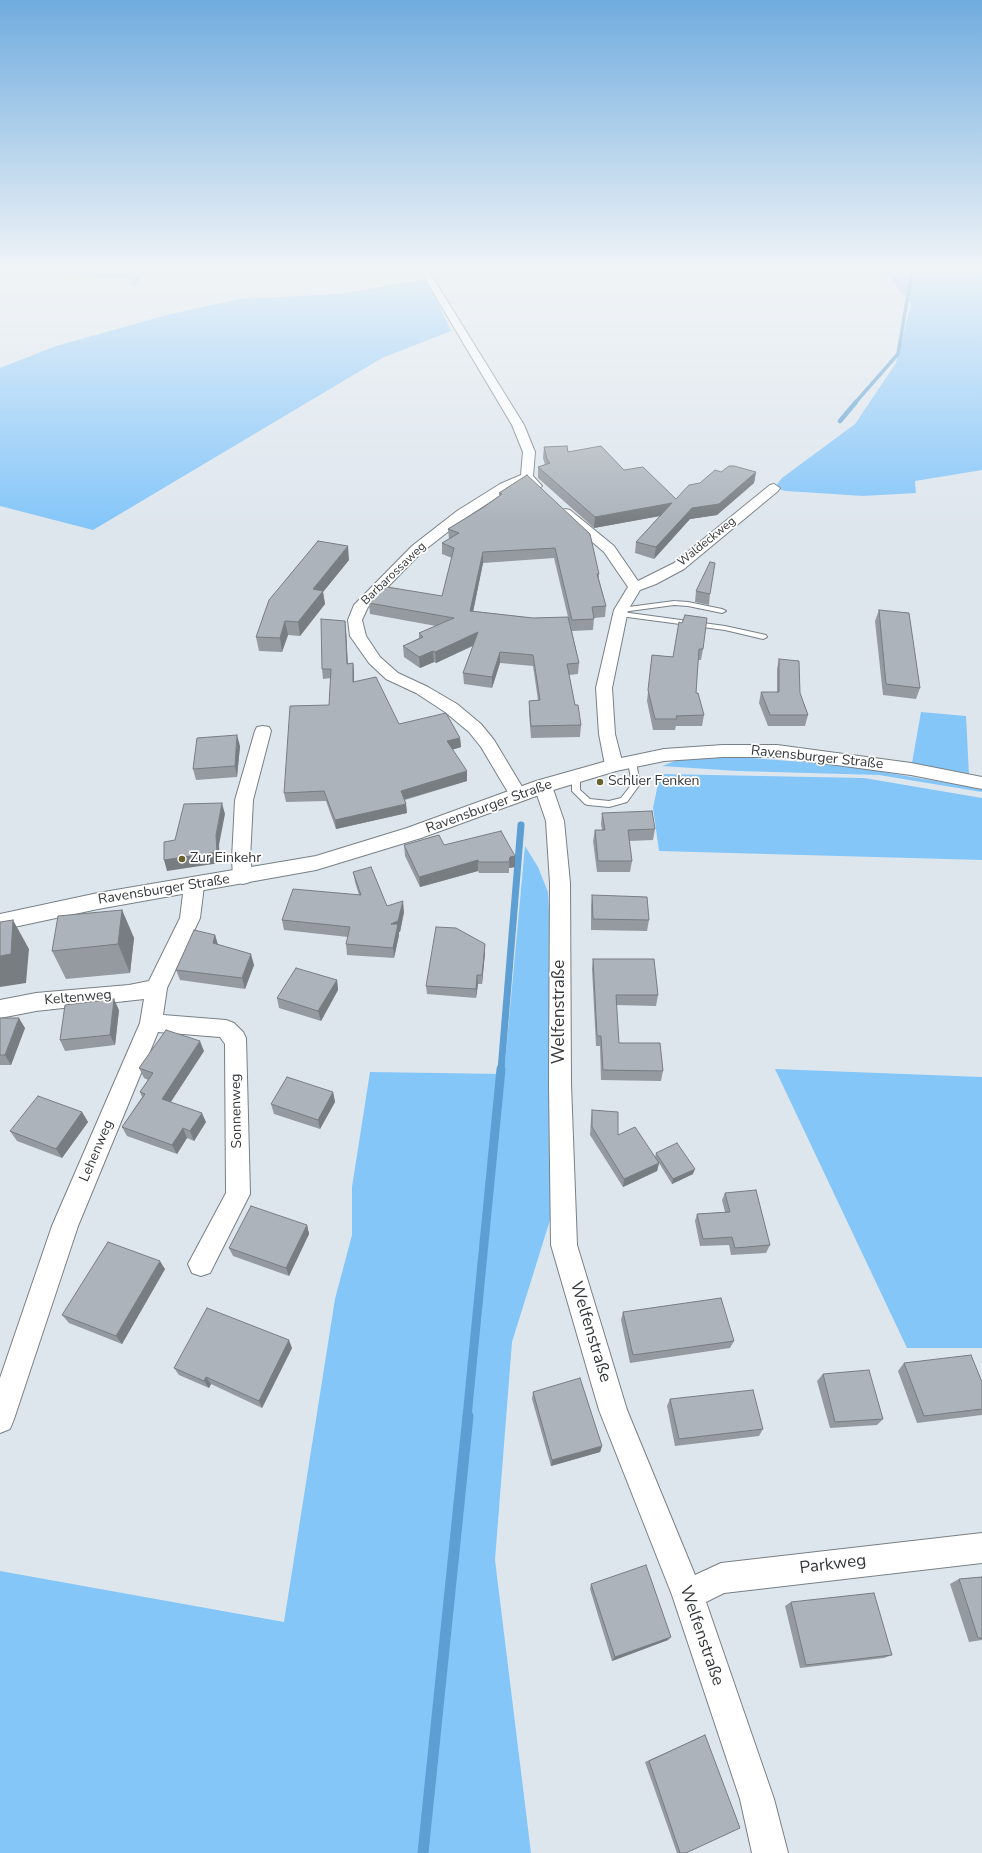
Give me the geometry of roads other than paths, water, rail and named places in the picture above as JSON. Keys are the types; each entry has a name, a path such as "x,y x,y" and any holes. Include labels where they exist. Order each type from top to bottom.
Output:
{"main road":[{"name":"Ravensburger Straße","path":"0,922 98,901 194,886 316,863 414,833 543,786 623,764 664,755 723,751 777,751 896,766 982,783"}],"street":[{"path":"473,351 518,425 529,452 527,477 547,496"},
{"name":"Barbarossaweg","path":"518,795 488,744 475,728 451,708 422,690 392,676 374,660 358,636 355,620 360,605 417,549 462,514 504,487 527,477"},
{"name":"Waldeckweg","path":"635,587 651,581 678,566 774,488"},
{"path":"558,506 609,549 635,587 620,612 604,688 607,734 623,764"},
{"path":"243,877 241,859 244,800 263,731"},
{"name":"Welfenstraße","path":"543,786 556,821 560,884 560,1084 564,1245 613,1410 688,1595 757,1799 770,1853"},
{"name":"Lehenweg","path":"0,1419 66,1226 151,1023 156,988 190,918 194,886"},
{"name":"Keltenweg","path":"0,1009 36,1002 129,993 156,988"},
{"name":"Sonnenweg","path":"151,1023 226,1029 235,1038 238,1194 201,1264"},
{"name":"Parkweg","path":"688,1595 721,1578 982,1548"}],"lane":[{"path":"620,612 674,603 688,604 722,611"},
{"path":"620,612 725,628 764,637"},
{"path":"576,777 576,791 588,802 609,804 624,800 636,784 623,764"}],"waterway":[{"path":"855,403 898,354 898,351"},
{"path":"840,421 856,402"},
{"path":"501,1070 521,825"},
{"path":"467,1417 501,1069"},
{"path":"423,1853 468,1416"}],"place":[{"name":"Schlier Fenken","path":"600,782"},
{"name":"Zur Einkehr","path":"182,859"}]}
